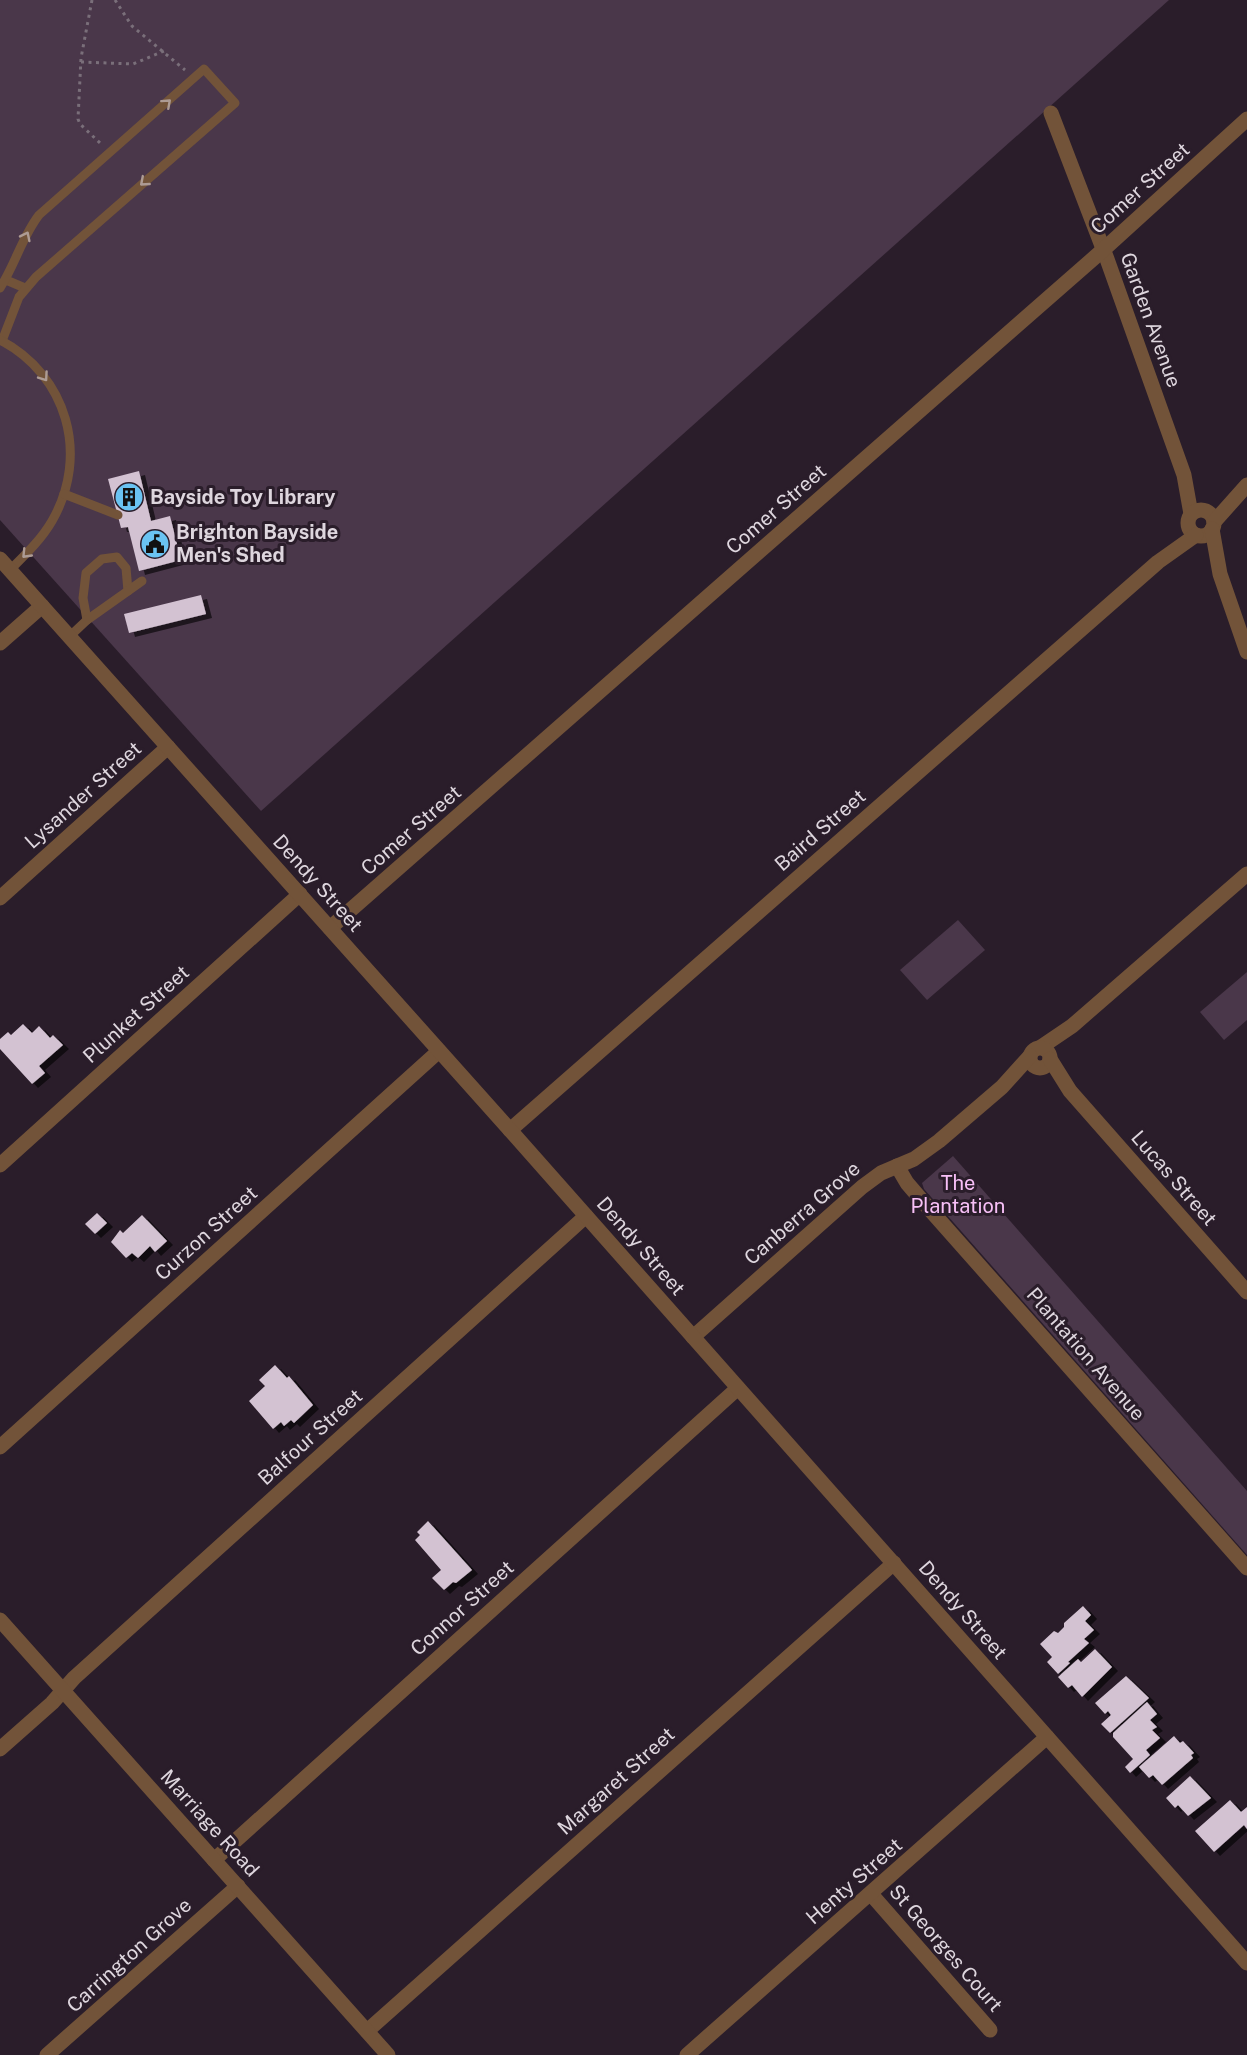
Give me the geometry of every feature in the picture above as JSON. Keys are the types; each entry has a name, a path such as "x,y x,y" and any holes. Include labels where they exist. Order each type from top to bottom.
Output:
{"street":[{"name":"Garden Avenue","path":"1051,113 1103,250 1247,652"},
{"name":"Comer Street","path":"330,928 1103,250 1247,119"},
{"name":"Baird Street","path":"510,1130 1244,487"},
{"name":"Dendy Street","path":"5,564 440,1051 1247,1963"},
{"path":"0,643 42,606"},
{"name":"Lysander Street","path":"0,898 168,747"},
{"name":"Canberra Grove","path":"693,1337 862,1187 872,1179 914,1159 932,1147 1002,1087 1041,1059 1072,1026 1244,882"},
{"name":"Plunket Street","path":"0,1165 300,894"},
{"name":"Curzon Street","path":"0,1447 440,1051"},
{"name":"Lucas Street","path":"1041,1059 1247,1292"},
{"name":"Plantation Avenue","path":"897,1166 907,1183 925,1204 1247,1568"},
{"name":"Balfour Street","path":"0,1749 52,1703 79,1673 586,1216"},
{"name":"Connor Street","path":"214,1860 738,1388"},
{"name":"Margaret Street","path":"367,2031 894,1563"},
{"name":"Marriage Road","path":"0,1620 388,2055"},
{"name":"Henty Street","path":"698,2052 1047,1737"},
{"name":"Carrington Grove","path":"47,2055 238,1886"},
{"name":"St Georges Court","path":"871,1894 990,2030"}],"lane":[{"path":"5,564 42,536 52,521 64,494 71,452 64,412 41,372 26,357 1,341 25,288 235,103 204,69 39,215 29,228 3,284 25,288"},
{"path":"64,494 118,515"},
{"path":"87,620 83,598 86,573 102,559 117,557 126,568 128,591"},
{"path":"69,636 87,620 142,581"}],"path":[{"path":"92,0 81,62 78,119 80,124 110,153"},
{"path":"115,0 132,26 180,64"},
{"path":"81,62 133,64 164,51"}],"green space":[{"path":"0,0 1169,0 261,811 0,520"},
{"path":"958,920 985,950 927,1000 900,970"},
{"path":"1247,972 1247,1020 1224,1040 1200,1012"},
{"name":"The Plantation","path":"953,1156 1247,1491 1247,1555 924,1189 922,1183"}],"building":[{"path":"139,471 151,521 170,516 181,560 139,571 128,527 121,528 108,479"},
{"path":"201,595 206,614 129,633 124,614"},
{"path":"23,1024 32,1033 39,1026 50,1038 53,1035 63,1045 39,1066 45,1073 32,1084 0,1049 0,1039 8,1032 11,1035"},
{"path":"97,1213 107,1223 95,1234 85,1224"},
{"path":"142,1215 167,1241 155,1252 150,1246 138,1258 132,1253 126,1258 111,1242 120,1230 123,1233"},
{"path":"275,1365 287,1378 289,1376 313,1405 294,1423 291,1420 284,1426 281,1422 273,1429 249,1401 265,1386 259,1380"},
{"path":"428,1521 472,1570 444,1590 432,1578 441,1570 415,1540 420,1535 417,1532"},
{"path":"1083,1606 1091,1615 1085,1621 1094,1630 1084,1639 1089,1643 1058,1674 1047,1662 1052,1657 1040,1644 1054,1631 1058,1633 1064,1627 1064,1623"},
{"path":"1095,1649 1112,1667 1082,1697 1072,1685 1068,1688 1058,1677 1078,1659 1081,1662"},
{"path":"1126,1676 1149,1698 1110,1733 1101,1724 1111,1715 1108,1711 1105,1714 1095,1703"},
{"path":"1147,1702 1157,1714 1150,1720 1157,1727 1152,1730 1160,1738 1146,1750 1150,1755 1130,1773 1125,1767 1133,1759 1113,1737 1113,1733"},
{"path":"1174,1736 1180,1743 1183,1741 1194,1753 1191,1755 1193,1758 1162,1785 1153,1775 1149,1778 1139,1767"},
{"path":"1190,1776 1211,1798 1188,1816 1178,1805 1175,1808 1166,1798"},
{"path":"1230,1800 1241,1812 1247,1807 1247,1829 1244,1825 1214,1852 1195,1831"}],"place":[{"name":"Bayside Toy Library","path":"129,497"},
{"name":"Brighton Bayside Men's Shed","path":"155,544"}]}
